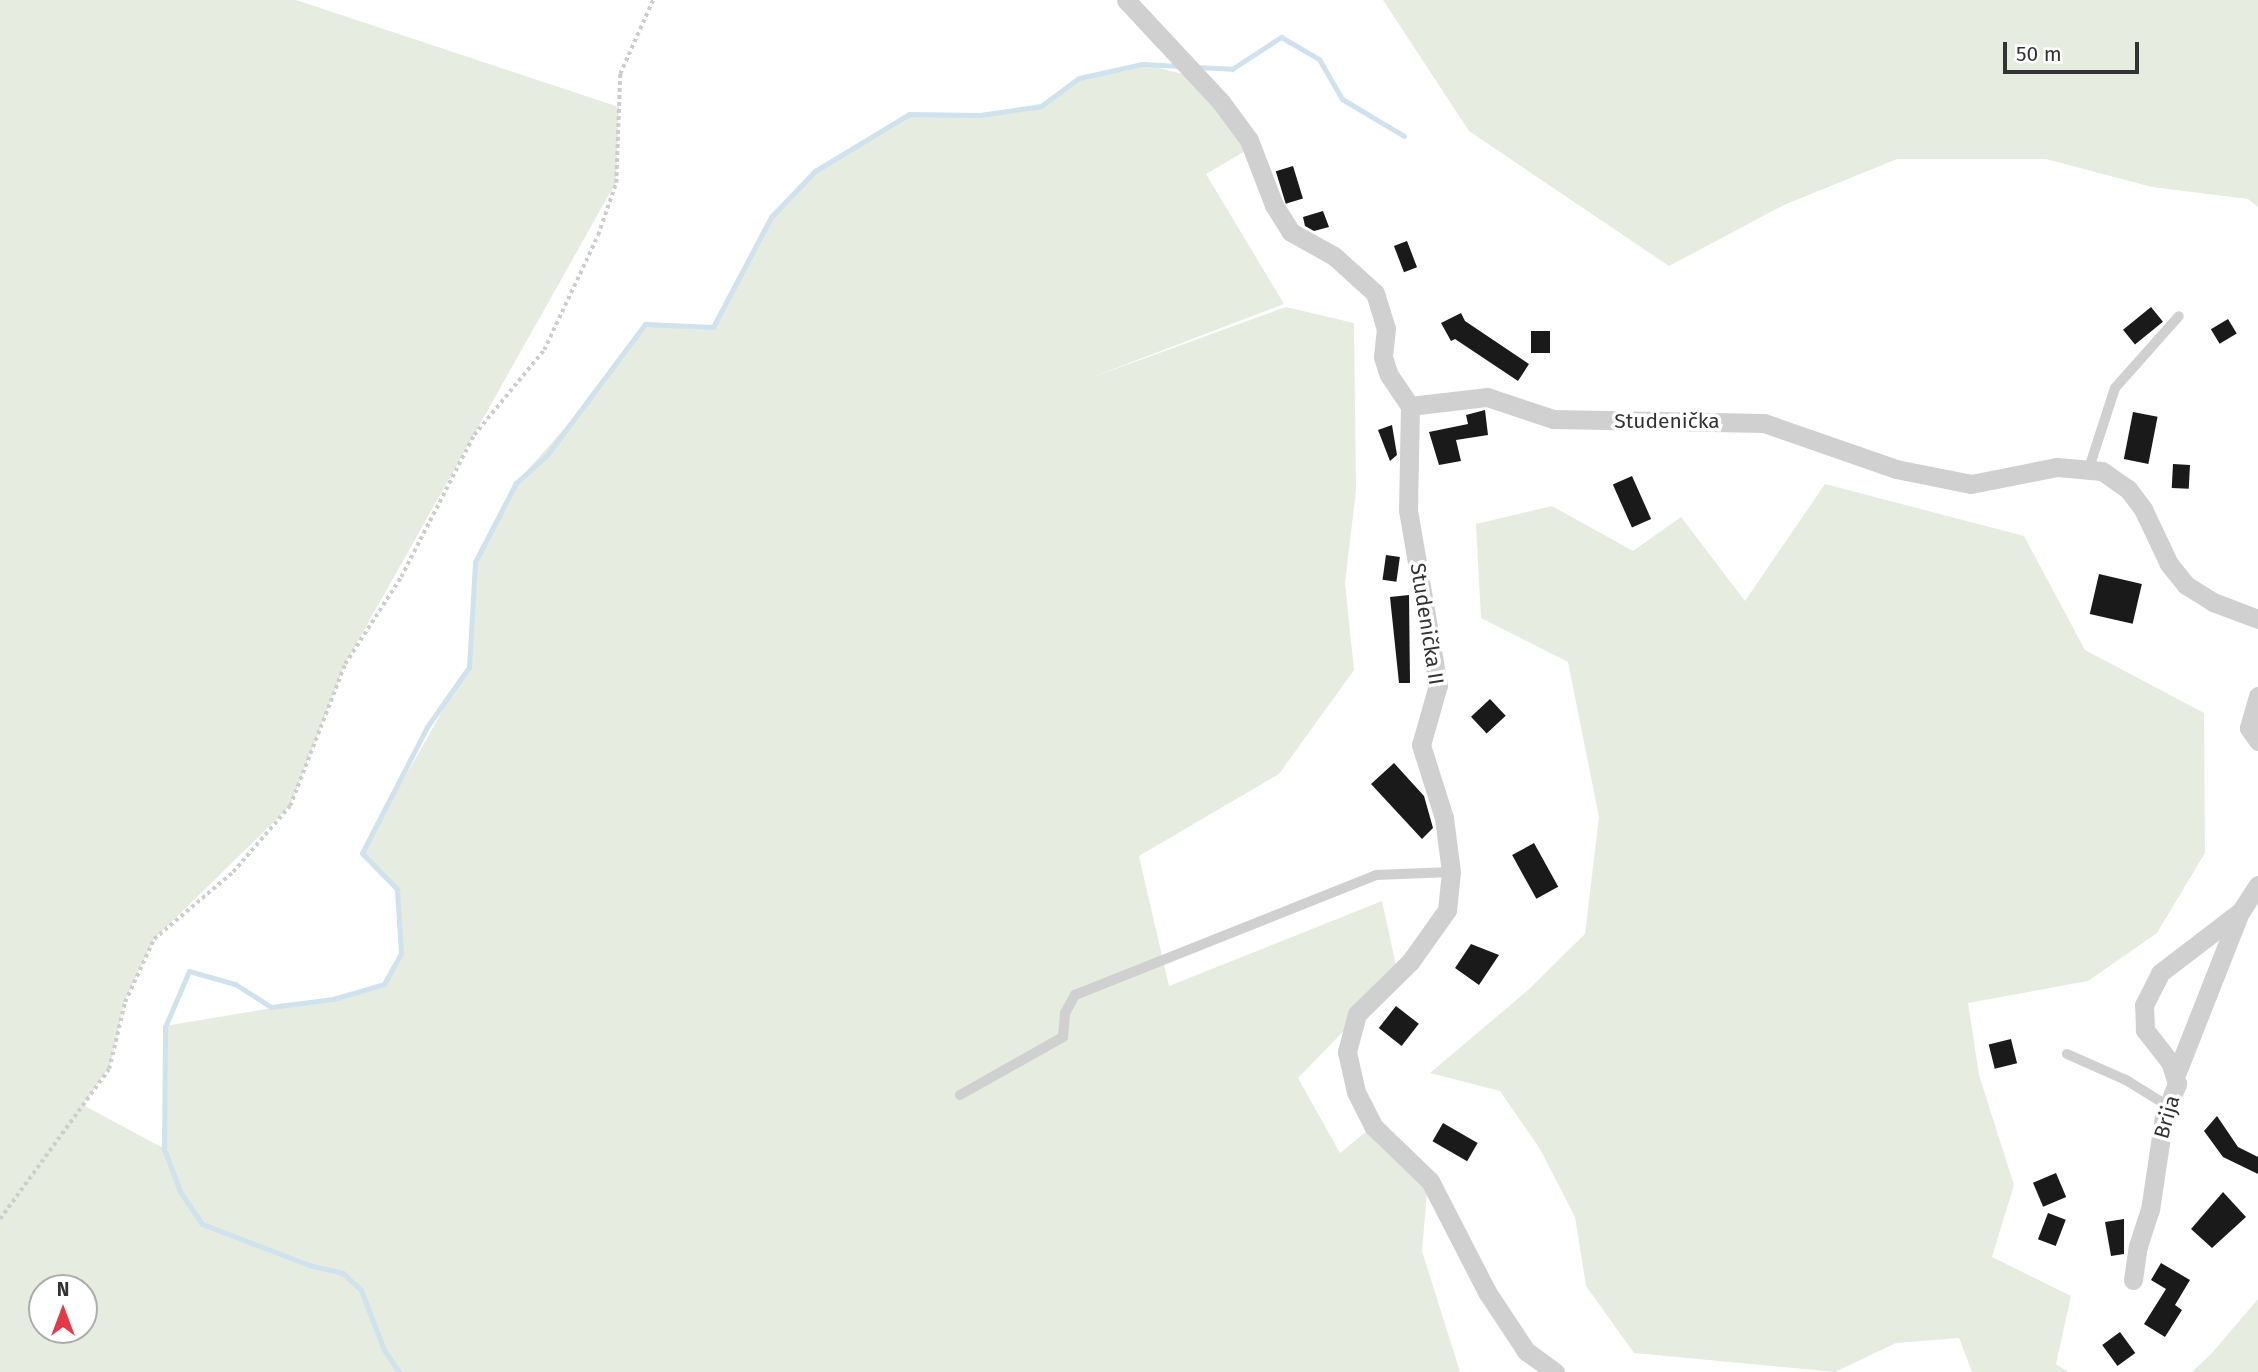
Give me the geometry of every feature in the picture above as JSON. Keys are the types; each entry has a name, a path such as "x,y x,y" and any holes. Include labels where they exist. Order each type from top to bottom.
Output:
{"street":[{"path":"1126,0 1198,78 1249,140 1274,205 1291,232 1334,256 1375,293 1386,328 1383,357 1389,375 1410,406"},
{"name":"Studenička","path":"1410,406 1487,397 1553,419 1763,423 1896,469 1972,484 2057,467 2102,471 2127,489 2143,509 2169,564 2186,585 2213,602 2258,619"},
{"name":"Studenička II","path":"1410,406 1408,510 1438,685 1421,746 1444,818 1451,872 1447,909 1410,962 1357,1014 1352,1025 1348,1052 1356,1092 1373,1126 1430,1181 1487,1292 1526,1351 1555,1372"},
{"path":"2258,696 2249,728 2258,741"},
{"name":"Brija","path":"2133,1280 2177,1072 2145,1030 2142,1018 2151,985 2241,911 2258,885"},
{"path":"2177,1072 2241,911"}],"lane":[{"path":"2089,468 2115,388 2179,317"},
{"path":"960,1095 1063,1037 1065,1013 1076,995 1376,874 1451,872"},
{"path":"2067,1054 2126,1080 2168,1106"}],"path":[{"path":"0,1219 109,1069 125,1000 154,939 233,872 290,806 345,664 401,577 474,435 544,350 598,235 616,183 620,74 653,0"}],"shaded area":[{"path":"0,0 296,0 619,107 616,182 345,664 290,806 154,939 125,1000 110,1066 83,1105 163,1148 165,1026 338,997 385,983 401,953 395,887 362,853 469,664 474,568 516,483 594,395 643,326 713,327 771,217 815,171 909,114 970,115 1041,106 1079,78 1144,64 1198,78 1252,147 1206,174 1284,304 1085,380 1286,307 1354,323 1356,490 1345,583 1354,670 1279,774 1139,856 1169,986 1382,901 1398,975 1298,1078 1340,1153 1373,1126 1428,1180 1422,1251 1460,1372 0,1372"},
{"path":"1383,0 2258,0 2258,207 2248,199 2152,187 2046,159 1897,159 1784,205 1669,266 1469,131"},
{"path":"1825,484 2024,536 2085,650 2204,713 2205,853 2157,933 2088,981 1968,1003 1979,1075 2014,1185 1992,1257 2071,1296 2056,1364 2068,1372 1972,1372 1959,1338 1896,1343 1835,1372 1634,1353 1586,1286 1575,1217 1540,1149 1500,1091 1430,1073 1527,991 1585,934 1599,817 1568,662 1481,618 1476,524 1552,506 1633,551 1681,517 1745,601"},
{"path":"2258,1299 2258,1372 2192,1372 2211,1354"}],"building":[{"path":"1293,166 1303,199 1286,204 1276,171"},
{"path":"1323,211 1329,227 1314,231 1305,226 1303,217"},
{"path":"1407,241 1417,267 1404,272 1394,246"},
{"path":"2151,307 2163,322 2135,344 2123,330"},
{"path":"1461,313 1465,321 1529,364 1518,381 1455,339 1451,341 1441,323"},
{"path":"2228,319 2237,334 2220,344 2211,329"},
{"path":"1531,331 1550,331 1550,353 1531,353"},
{"path":"1485,410 1488,435 1456,440 1461,461 1439,465 1429,432 1468,424 1466,415"},
{"path":"2133,412 2158,417 2148,464 2124,459"},
{"path":"1392,425 1397,455 1390,461 1378,430"},
{"path":"2173,464 2190,465 2189,489 2172,488"},
{"path":"1632,476 1651,519 1632,527 1613,485"},
{"path":"1386,555 1400,557 1396,582 1383,580"},
{"path":"2099,574 2142,584 2133,624 2090,614"},
{"path":"1409,595 1410,683 1399,683 1390,597"},
{"path":"1490,699 1506,716 1487,734 1471,717"},
{"path":"1394,763 1424,796 1433,828 1422,839 1371,784"},
{"path":"1534,843 1558,887 1536,899 1512,855"},
{"path":"1471,944 1499,955 1479,985 1455,968"},
{"path":"1396,1006 1419,1024 1402,1046 1379,1028"},
{"path":"2011,1039 2017,1063 1995,1069 1989,1045"},
{"path":"2217,1116 2238,1147 2258,1157 2258,1174 2223,1157 2204,1131"},
{"path":"1443,1123 1478,1143 1467,1161 1432,1141"},
{"path":"2056,1173 2066,1197 2043,1207 2033,1183"},
{"path":"2223,1192 2246,1217 2212,1248 2191,1229"},
{"path":"2048,1213 2066,1220 2056,1246 2038,1239"},
{"path":"2124,1219 2124,1254 2111,1256 2105,1222"},
{"path":"2161,1263 2190,1280 2175,1305 2182,1310 2165,1337 2144,1324 2166,1289 2151,1280"},
{"path":"2120,1332 2135,1353 2117,1366 2102,1345"}],"waterway":[{"path":"1197,67 1232,69 1281,37 1319,59 1342,99 1404,136"},
{"path":"399,1372 384,1350 361,1290 343,1273 309,1265 202,1224 180,1191 164,1149 165,1027 189,971 235,984 271,1007 333,999 384,984 401,953 397,889 362,853 427,727 469,667 475,562 516,483 547,455 645,324 713,327 771,217 815,171 909,114 980,115 1041,106 1079,78 1142,64 1180,66"}]}
